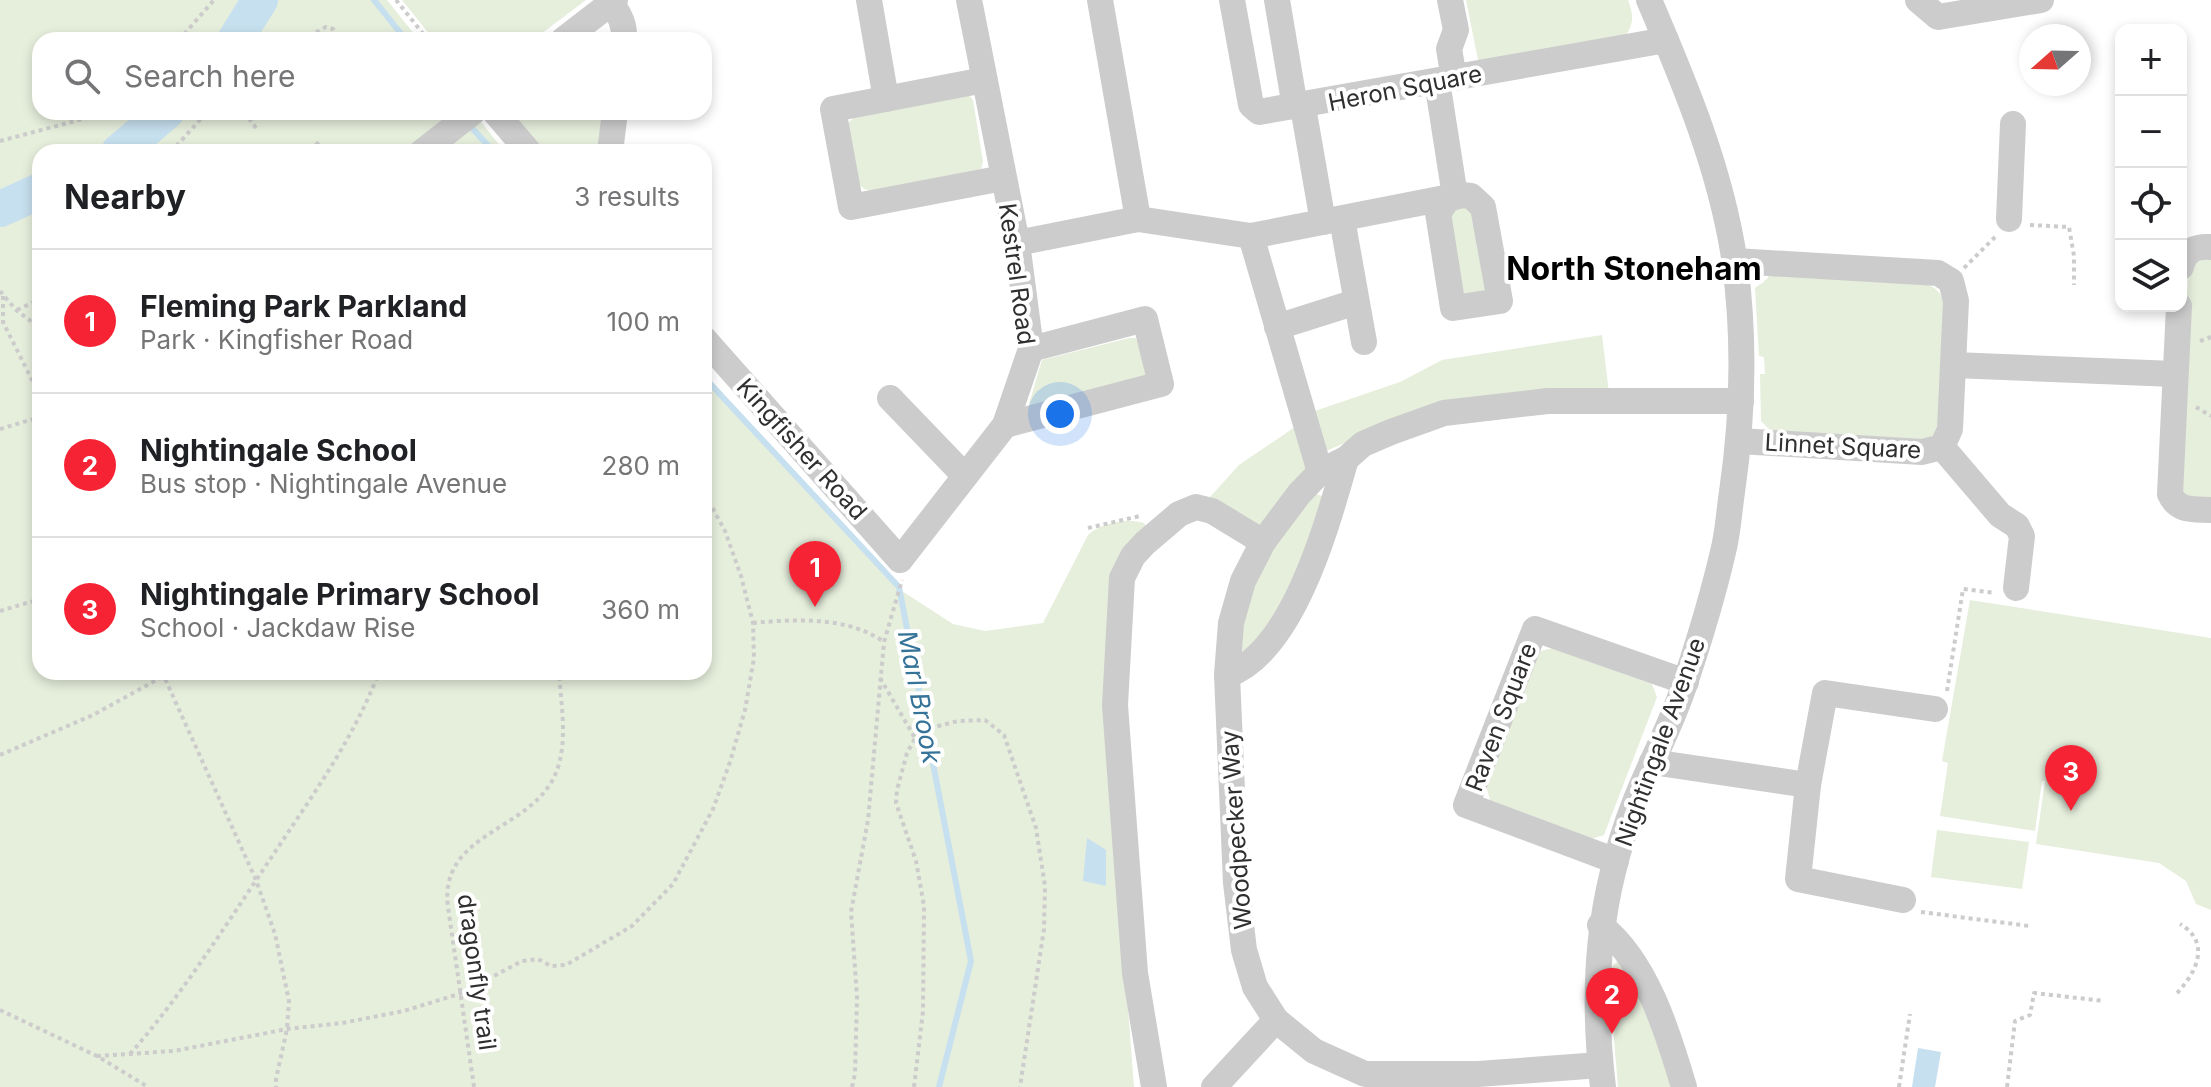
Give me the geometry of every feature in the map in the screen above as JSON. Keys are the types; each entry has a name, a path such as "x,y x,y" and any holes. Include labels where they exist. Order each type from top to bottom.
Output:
{"street":[{"path":"869,0 886,99"},
{"name":"Kestrel Road","path":"900,560 1005,425 1031,349 1017,243 969,0"},
{"path":"1100,0 1138,219"},
{"name":"Heron Square","path":"1232,0 1253,109 1262,113 1666,40"},
{"path":"1277,0 1299,107 1356,302 1364,342"},
{"path":"1017,243 1138,219 1251,236 1455,196 1445,80 1449,49 1456,30 1450,0"},
{"name":"Nightingale Avenue","path":"1602,1076 1597,1029 1600,925 1634,803 1686,682 1724,550 1739,441 1741,401 1739,306 1735,261 1724,208 1709,156 1649,0"},
{"path":"1918,0 1938,17 2041,0"},
{"path":"574,32 613,2 625,32"},
{"path":"984,80 833,109 851,207 1003,178"},
{"path":"432,144 463,120"},
{"path":"502,120 522,144"},
{"path":"611,144 614,120"},
{"path":"2009,222 2013,124"},
{"path":"1251,236 1320,472"},
{"path":"2187,254 2193,248 2211,247"},
{"path":"1735,261 1938,273 1951,281"},
{"name":"Linnet Square","path":"1739,441 1922,452 1942,447 1950,429 1954,365 1956,301 1951,281"},
{"path":"1277,327 1356,302"},
{"path":"2179,312 2170,494 2175,503 2184,509 2211,510"},
{"path":"1005,425 1161,384 1145,319 1031,349"},
{"name":"Kingfisher Road","path":"712,348 900,560"},
{"path":"1954,365 2174,374"},
{"path":"890,398 965,476"},
{"name":"Woodpecker Way","path":"1602,1076 1446,1076 1366,1080 1314,1051 1276,1020 1255,987 1244,950 1236,883 1227,675 1231,623 1243,581 1263,542 1320,472 1346,459 1363,444 1444,413 1548,401 1741,401"},
{"path":"1942,447 2000,515 2020,529 2022,536 2016,588"},
{"path":"1227,675 1243,670 1267,647 1292,605 1315,563 1346,459"},
{"path":"1154,1087 1135,973 1115,705 1122,578 1133,556 1158,531 1179,514 1196,507 1212,511 1263,542"},
{"name":"Raven Square","path":"1616,861 1466,805 1535,629 1686,682"},
{"path":"1912,906 1798,879 1808,785 1825,693 1935,709"},
{"path":"1652,762 1808,785"},
{"path":"1600,925 1616,937 1634,963 1661,1018 1684,1087"},
{"path":"1214,1087 1276,1020"}],"path":[{"path":"186,32 214,0"},
{"path":"396,0 422,32"},
{"path":"317,32 326,27 335,32"},
{"path":"0,141 79,120"},
{"path":"178,144 200,120"},
{"path":"250,120 256,128"},
{"path":"1951,281 2009,222 2069,227 2074,256 2074,285"},
{"path":"2,294 32,322"},
{"path":"2,294 3,322 32,380"},
{"path":"16,310 32,303"},
{"path":"0,429 32,419"},
{"path":"97,1056 174,1051 287,1029 389,1014 462,993 522,961 538,959 551,966 566,965 632,926 673,884 713,809 745,710 754,658 753,623 741,576 725,531 712,507"},
{"path":"1088,528 1165,510 1179,514"},
{"path":"852,1087 857,997 851,912 868,820 884,642 905,565 900,560"},
{"path":"1935,709 1947,693 1963,589 2005,594 2016,588"},
{"path":"0,611 32,601"},
{"path":"753,623 788,619 842,624 868,630 884,642"},
{"path":"879,676 915,738"},
{"path":"0,755 93,715 153,680"},
{"path":"166,680 256,880 275,934 289,1001 276,1087"},
{"path":"130,1054 150,1031 256,880 346,745 375,680"},
{"name":"dragonfly trail","path":"474,1087 447,881 462,854 527,807 552,781 563,755 559,680"},
{"path":"914,1087 923,1011 924,906 916,861 896,803 902,771 919,731 958,721 985,720 1004,735 1036,828 1045,886 1044,929 1020,1087"},
{"path":"1912,906 2029,926"},
{"path":"2177,993 2193,977 2200,959 2198,941 2188,928 2180,924"},
{"path":"2007,1087 2015,1021 2030,1015 2034,993 2104,1001"},
{"path":"0,1010 97,1056 148,1087"},
{"path":"1899,1087 1910,1014"}],"green space":[{"path":"0,0 387,0 413,32 32,32 32,120 479,120 499,144 32,144 32,680 712,680 712,383 902,591 953,624 985,631 1043,623 1088,535 1114,523 1129,521 1146,526 1105,708 1134,1087 0,1087"},
{"path":"402,0 586,0 544,32 428,32"},
{"path":"1466,0 1628,0 1632,20 1624,38 1479,65"},
{"path":"968,94 973,100 983,162 981,169 872,191 859,184 847,124 858,114"},
{"path":"514,120 606,120 603,144 533,144"},
{"path":"1471,196 1500,301 1453,308 1442,205"},
{"path":"2211,256 2211,503 2195,503 2179,489 2188,275 2193,263"},
{"path":"1769,274 1915,280 1937,291 1943,298 1943,410 1933,436 1923,441 1771,431 1761,421 1760,374 1765,374 1764,357 1759,356 1755,288"},
{"path":"1602,335 1609,393 1393,423 1321,453 1309,413 1400,382 1442,360"},
{"path":"1136,338 1148,375 1033,409 1029,404 1042,360"},
{"path":"1295,427 1308,469 1259,527 1210,497 1239,465"},
{"path":"1314,493 1322,496 1326,503 1275,626 1240,659 1238,634 1246,597 1266,559"},
{"path":"1970,600 2211,638 2211,910 2196,904 2186,881 2159,863 2036,844 2045,781 2042,781 2035,831 1940,816 1948,763 1942,761"},
{"path":"1554,648 1652,684 1657,697 1604,835 1585,841 1491,804 1485,781 1536,652"},
{"path":"1937,830 2029,842 2022,889 1931,877"},
{"path":"1618,961 1624,961 1677,1087 1618,1087 1612,1016 1612,967"}],"water":[{"path":"1087,838 1106,850 1106,886 1083,881"},
{"path":"1918,1048 1941,1052 1935,1087 1912,1087"}],"waterway":[{"path":"240,32 260,0"},
{"name":"Marl Brook","path":"374,0 400,32"},
{"path":"128,144 157,120"},
{"name":"Marl Brook","path":"471,127 487,144"},
{"path":"0,209 32,195"},
{"name":"Marl Brook","path":"712,386 899,587 971,961 939,1087"}],"place":[{"name":"Fleming Park Parkland","path":"815,607"},
{"name":"Nightingale Primary School","path":"2071,811"},
{"name":"Nightingale School","path":"1612,1034"}],"district":[{"name":"North Stoneham","path":"1634,268"}]}
